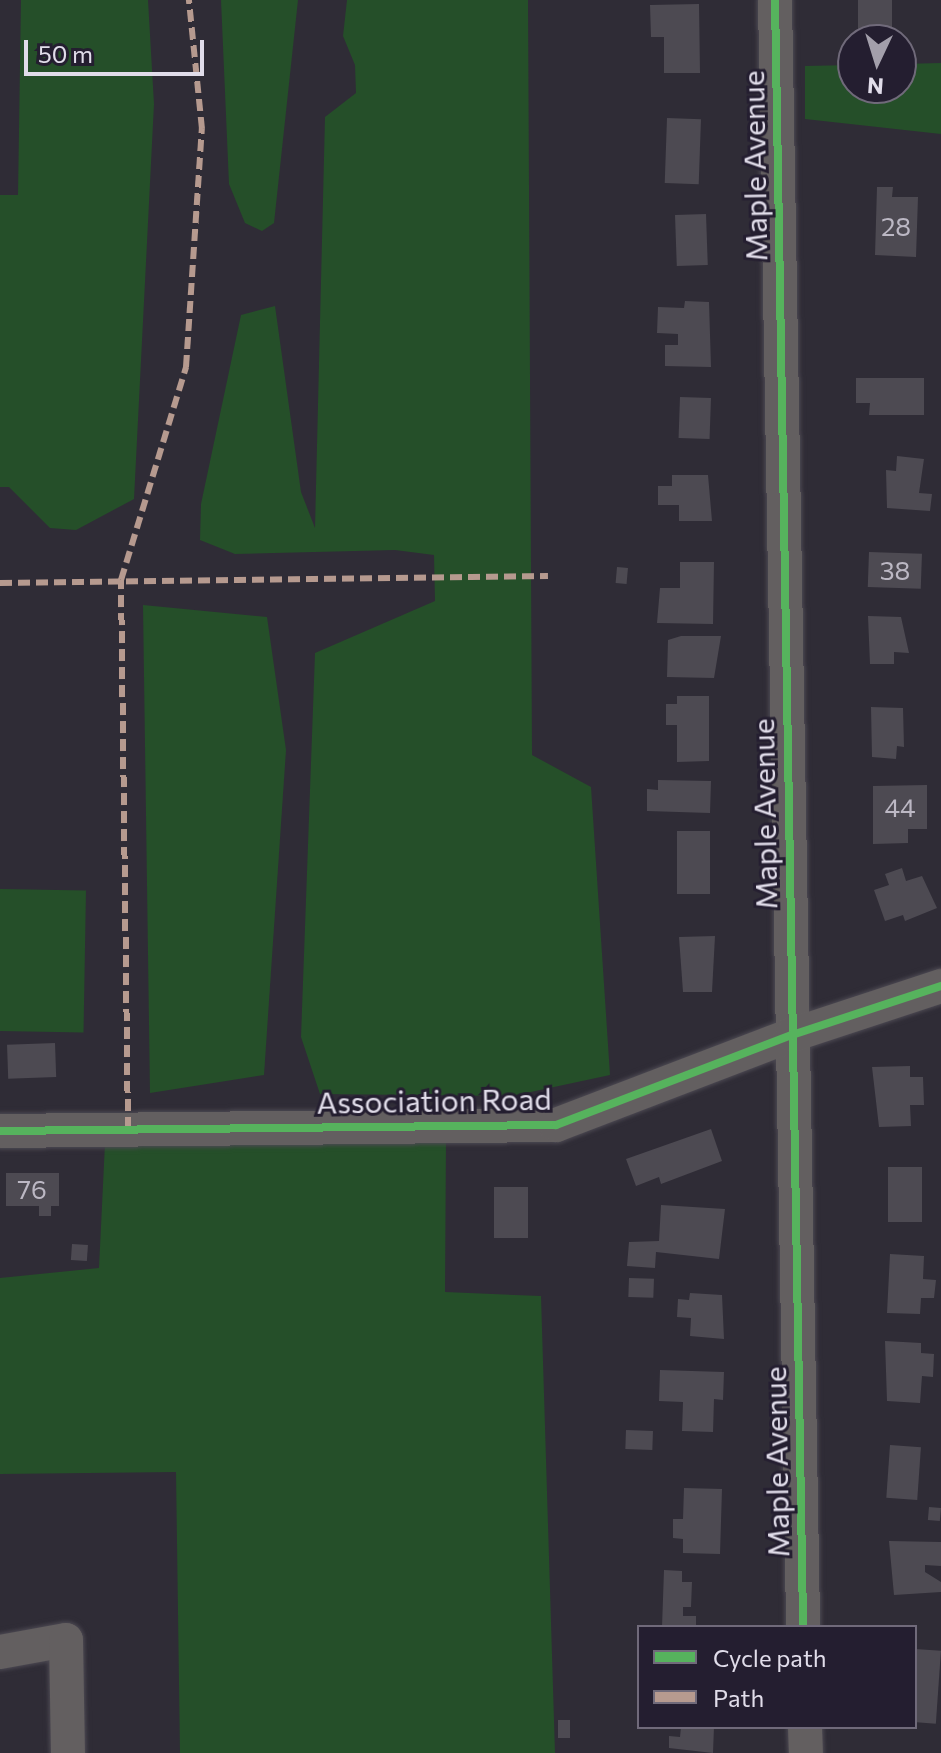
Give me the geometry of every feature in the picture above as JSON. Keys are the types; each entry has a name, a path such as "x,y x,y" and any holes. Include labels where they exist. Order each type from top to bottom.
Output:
{"street":[{"name":"Maple Avenue","path":"775,0 803,1625"},
{"name":"Association Road","path":"0,1131 556,1125 792,1035 941,986"},
{"path":"0,1652 66,1640 68,1753"},
{"path":"805,1729 806,1753"}],"green space":[{"path":"21,0 148,0 154,104 134,499 76,530 50,528 9,487 0,487 0,195 18,195"},
{"path":"221,0 298,0 274,223 262,231 245,223 229,184"},
{"path":"347,0 528,0 532,755 591,787 610,1075 512,1096 320,1094 301,1037 315,653 435,601 434,555 395,550 235,554 200,540 201,504 241,315 275,306 301,492 315,528 325,117 356,93 355,65 343,36"},
{"path":"941,63 941,134 805,119 805,66 837,65 837,104 917,104 917,64"},
{"path":"143,605 267,617 286,750 264,1075 150,1093"},
{"path":"0,889 86,891 84,1032 0,1031"},
{"path":"446,1140 445,1292 541,1296 555,1753 180,1753 176,1472 0,1474 0,1278 99,1268 105,1143"}],"building":[{"path":"858,0 892,0 892,24 858,24"},
{"path":"699,4 700,73 664,73 664,37 651,37 650,5"},
{"path":"667,118 701,119 699,184 665,183"},
{"path":"877,187 893,187 892,197 918,197 916,257 875,255"},
{"path":"706,214 708,265 677,266 675,215"},
{"path":"685,301 709,302 711,367 665,366 665,345 678,345 678,334 657,333 658,307 684,308"},
{"path":"856,378 924,378 924,415 869,415 870,403 856,403"},
{"path":"680,397 711,398 710,439 679,438"},
{"path":"897,456 924,459 919,493 932,494 930,511 887,508 886,470 896,471"},
{"path":"672,475 708,475 712,521 679,521 679,505 658,505 658,486 672,486"},
{"path":"869,552 922,554 921,589 868,587"},
{"path":"680,562 714,562 713,624 657,623 660,588 680,588"},
{"path":"617,567 628,568 627,584 616,583"},
{"path":"868,616 901,617 909,653 894,652 894,664 870,664"},
{"path":"681,636 721,636 714,678 667,677 668,640"},
{"path":"677,696 709,696 709,761 677,762 677,725 666,725 666,704 677,704"},
{"path":"871,707 903,708 904,747 897,746 896,759 872,757"},
{"path":"658,780 711,781 710,813 647,811 647,789 658,790"},
{"path":"927,785 927,829 908,829 908,843 873,844 873,786"},
{"path":"677,831 710,831 710,894 677,894"},
{"path":"902,868 906,881 922,876 937,908 905,921 903,915 885,921 874,890 889,885 885,874"},
{"path":"715,936 712,992 683,992 679,937"},
{"path":"55,1043 56,1077 8,1079 7,1045"},
{"path":"910,1066 910,1077 923,1077 924,1105 910,1105 911,1126 879,1127 872,1067"},
{"path":"711,1129 722,1161 661,1184 659,1177 636,1186 626,1159"},
{"path":"888,1167 922,1167 922,1222 888,1222"},
{"path":"6,1173 59,1173 59,1206 51,1206 51,1216 39,1216 39,1206 6,1206"},
{"path":"494,1187 528,1187 528,1238 494,1238"},
{"path":"661,1205 725,1209 719,1259 656,1252 655,1268 627,1266 629,1242 659,1241"},
{"path":"72,1244 88,1245 87,1261 71,1260"},
{"path":"890,1254 924,1256 923,1279 936,1280 934,1298 921,1298 920,1314 887,1313"},
{"path":"629,1278 654,1279 653,1298 628,1297"},
{"path":"690,1293 722,1295 724,1339 690,1336 691,1318 677,1317 678,1299 689,1300"},
{"path":"885,1341 921,1343 921,1353 934,1354 933,1377 922,1376 920,1403 887,1401"},
{"path":"660,1370 724,1372 723,1400 714,1399 713,1432 682,1431 683,1402 659,1401"},
{"path":"626,1430 653,1431 652,1450 625,1449"},
{"path":"890,1445 921,1447 917,1500 886,1498"},
{"path":"684,1488 722,1489 720,1554 683,1553 683,1539 673,1538 673,1519 683,1519"},
{"path":"929,1507 941,1508 940,1521 928,1520"},
{"path":"889,1541 941,1542 941,1566 925,1565 925,1572 941,1582 941,1592 894,1595"},
{"path":"664,1570 682,1571 682,1582 692,1582 691,1607 683,1607 683,1616 696,1616 696,1625 662,1625"},
{"path":"917,1649 941,1651 936,1724 917,1722"},
{"path":"558,1720 570,1720 570,1738 558,1738"},
{"path":"681,1729 714,1729 713,1753 669,1748 669,1736 680,1737"}],"marked path":[{"path":"128,1129 121,580 186,367 202,129 189,0"},
{"path":"0,583 548,576"}],"cycle path":[{"path":"775,0 803,1625"},
{"path":"0,1131 556,1125 792,1035 941,986"}]}
